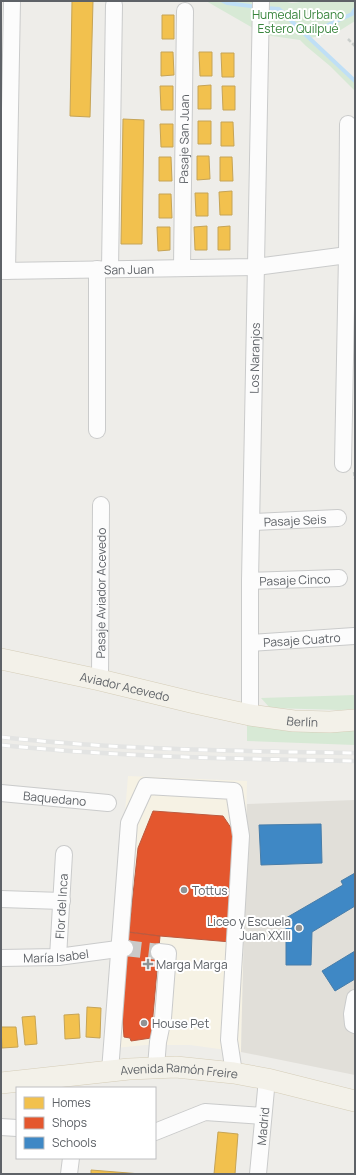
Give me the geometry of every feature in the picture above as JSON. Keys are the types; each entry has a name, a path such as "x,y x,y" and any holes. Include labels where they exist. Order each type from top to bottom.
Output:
{"main road":[{"name":"Aviador Acevedo","path":"1,659 100,680 250,715"},
{"name":"Berlín","path":"250,715 294,721 330,722 355,720"},
{"name":"Avenida Ramón Freire","path":"1,1083 110,1071 176,1068 234,1073 267,1079 355,1101"}],"street":[{"path":"4,271 12,1"},
{"name":"Los Naranjos","path":"250,715 250,581 260,1"},
{"path":"97,430 114,5"},
{"name":"Pasaje San Juan","path":"182,268 185,11"},
{"path":"343,464 351,255 348,124"},
{"name":"San Juan","path":"4,271 256,267 351,255"},
{"name":"Pasaje Aviador Acevedo","path":"100,505 100,680"},
{"name":"Pasaje Seis","path":"252,522 338,518"},
{"name":"Pasaje Cinco","path":"250,581 340,578"},
{"name":"Pasaje Cuatro","path":"250,643 354,636"},
{"path":"110,1071 118,949 129,823 146,786 234,792 241,836 229,1040 234,1073"},
{"name":"Baquedano","path":"1,793 108,803"},
{"name":"Flor del Inca","path":"58,957 64,854"},
{"path":"1,898 62,901"},
{"name":"María Isabel","path":"1,958 58,957 118,949"},
{"path":"156,1068 158,1042 163,1018 168,953 159,952"},
{"path":"355,998 352,1014 353,1024 355,1025"},
{"name":"Madrid","path":"258,1174 267,1079"},
{"path":"156,1132 205,1112 263,1116"},
{"path":"1,1127 16,1128"},
{"path":"69,1174 71,1159"}],"path":[{"path":"348,39 355,46"}],"shaded area":[{"path":"128,776 247,781 241,1052 190,1045 146,1045 105,1049"},
{"name":"Liceo y Escuela Juan XXIII","path":"355,800 355,1075 241,1052 247,804"}],"green space":[{"name":"Humedal Urbano Estero Quilpué","path":"206,1 282,1 292,3 309,1 355,1 355,21 339,31 311,38 320,49 355,80 355,91 330,66 300,40 265,35"},
{"path":"355,695 355,709 340,710 270,708 261,698"},
{"path":"247,720 355,730 355,745 247,741"}],"building: Homes":[{"path":"72,1 93,1 90,117 70,116"},
{"path":"162,15 174,15 174,39 162,39"},
{"path":"161,52 173,52 174,75 161,76"},
{"path":"199,52 212,52 212,76 200,76"},
{"path":"221,53 234,53 234,77 222,77"},
{"path":"211,85 211,109 198,109 198,86"},
{"path":"160,86 173,86 173,110 161,110"},
{"path":"222,86 235,86 235,110 223,110"},
{"path":"123,119 144,120 142,244 121,244"},
{"path":"198,121 211,121 211,144 198,144"},
{"path":"221,122 233,122 234,146 221,146"},
{"path":"160,124 173,124 173,147 161,147"},
{"path":"197,156 209,156 210,179 197,180"},
{"path":"159,157 171,157 172,181 159,181"},
{"path":"220,157 232,157 233,181 220,181"},
{"path":"232,191 232,215 220,215 219,192"},
{"path":"195,193 208,193 208,216 196,216"},
{"path":"159,194 171,194 172,218 159,218"},
{"path":"207,226 207,250 195,250 194,227"},
{"path":"230,226 230,250 218,250 218,227"},
{"path":"157,227 170,227 170,250 158,251"},
{"path":"87,1007 101,1008 100,1038 86,1037"},
{"path":"79,1014 80,1038 65,1039 64,1015"},
{"path":"35,1016 37,1044 25,1045 22,1017"},
{"path":"1,1027 16,1027 18,1047 2,1048"},
{"path":"218,1132 238,1134 235,1174 214,1174"},
{"path":"91,1170 141,1174 91,1174"}],"building: Shops":[{"name":"Tottus","path":"153,811 223,816 240,841 231,942 129,932 138,848"},
{"path":"127,932 160,936 151,1038 131,1041 130,1038 124,1037 122,1011"}],"building: Schools":[{"path":"321,824 322,863 261,865 259,825"},
{"path":"355,873 355,906 312,932 311,965 286,965 286,918 343,885 341,881"},
{"path":"355,951 355,979 335,991 322,971"}],"waterway":[{"path":"223,1 227,3 258,7"},
{"path":"265,8 279,9 306,35 352,14 355,9"},
{"path":"306,35 355,81"}],"tunnel":[{"path":"125,948 159,952"}],"railway":[{"path":"1,737 89,745 133,747 355,753"},
{"path":"1,745 134,755 355,761"}],"place":[{"name":"Tottus","path":"184,890"},
{"name":"Liceo y Escuela Juan XXIII","path":"299,928"},
{"name":"Marga Marga","path":"148,964"},
{"name":"House Pet","path":"144,1023"}]}
